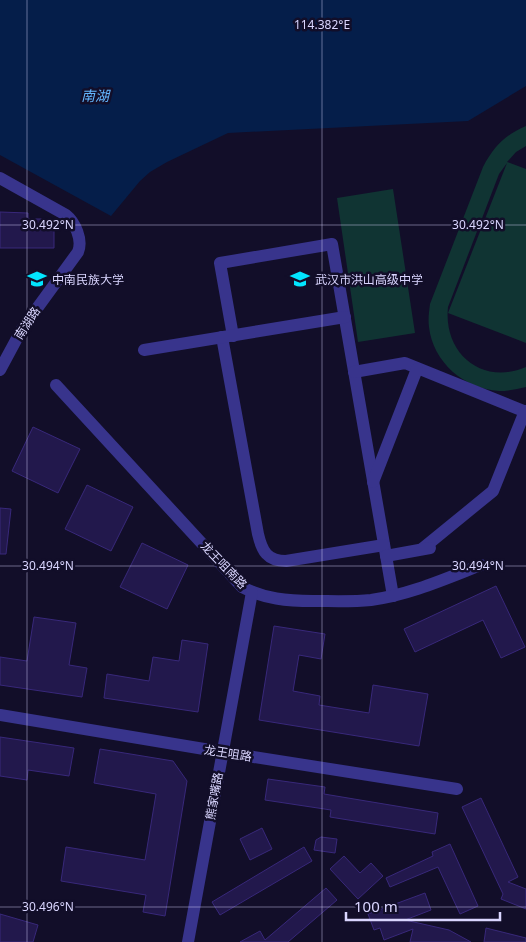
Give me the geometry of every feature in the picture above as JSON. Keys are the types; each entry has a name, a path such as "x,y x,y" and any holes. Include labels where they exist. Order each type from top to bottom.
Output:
{"street":[{"name":"南湖路","path":"0,178 66,215 72,221 81,246 22,329 0,370"},
{"path":"393,596 385,550 373,482 354,372 345,317 332,244 220,263 228,336 258,534 261,546 266,554 276,560 286,562 385,550 422,549 440,546"},
{"path":"144,350 345,317"},
{"path":"354,372 405,364 526,412 493,491 422,549"},
{"path":"373,482 417,369"},
{"name":"龙王咀南路","path":"56,385 242,586 252,592 266,597 292,601 371,600 393,596 440,581 481,564"},
{"name":"熊家嘴路","path":"188,942 252,592"},
{"name":"龙王咀路","path":"0,715 457,789"}],"green space":[{"path":"526,126 526,146 516,152 507,162 526,169 526,343 448,313 448,324 452,338 459,351 469,361 481,368 495,372 510,372 526,367 526,387 499,391 474,385 463,379 452,371 437,351 432,340 429,321 430,304 483,167 491,153 501,142 512,133","holes":["507,163 448,313 448,307 499,174"]},
{"path":"393,189 415,333 358,342 337,198"}],"water":[{"name":"南湖","path":"0,0 526,0 526,86 468,121 228,133 150,172 140,181 111,216 0,155"}],"building":[{"path":"0,212 28,213 28,219 42,219 42,226 54,226 54,248 0,248"},
{"path":"33,427 80,449 58,493 12,471"},
{"path":"87,485 133,507 111,551 65,529"},
{"path":"0,508 11,509 6,554 0,554"},
{"path":"142,543 188,565 167,609 120,587"},
{"path":"496,586 525,647 501,658 483,620 415,652 404,629"},
{"path":"34,617 76,623 69,665 87,668 82,697 0,685 0,657 27,661"},
{"path":"274,626 325,634 321,659 299,655 293,691 320,696 319,705 369,713 373,685 428,694 419,746 259,720"},
{"path":"182,640 208,644 198,712 104,698 107,674 149,681 153,657 179,661"},
{"path":"0,737 74,748 69,776 28,770 27,780 0,776"},
{"path":"100,749 173,761 187,781 165,916 143,912 146,895 61,881 66,847 145,860 156,794 94,783"},
{"path":"268,779 325,787 324,794 438,813 435,834 330,817 331,810 265,800"},
{"path":"481,798 518,877 508,882 526,889 526,909 501,899 503,894 462,807"},
{"path":"262,828 272,849 250,860 240,839"},
{"path":"321,837 337,839 335,853 314,850 316,840"},
{"path":"450,844 478,906 460,914 438,867 390,887 386,878 433,856 432,852"},
{"path":"304,847 312,861 220,915 212,902"},
{"path":"344,856 360,873 371,863 383,876 358,899 330,869"},
{"path":"326,888 337,900 288,942 240,942 260,931 265,940"},
{"path":"425,893 431,910 405,920 449,930 471,942 410,942 413,929 384,940 380,928 374,930 368,914"},
{"path":"0,914 38,925 33,942 0,942"},
{"path":"486,928 526,938 526,942 484,942"}],"place":[{"name":"中南民族大学","path":"37,279"},
{"name":"武汉市洪山高级中学","path":"300,279"}]}
